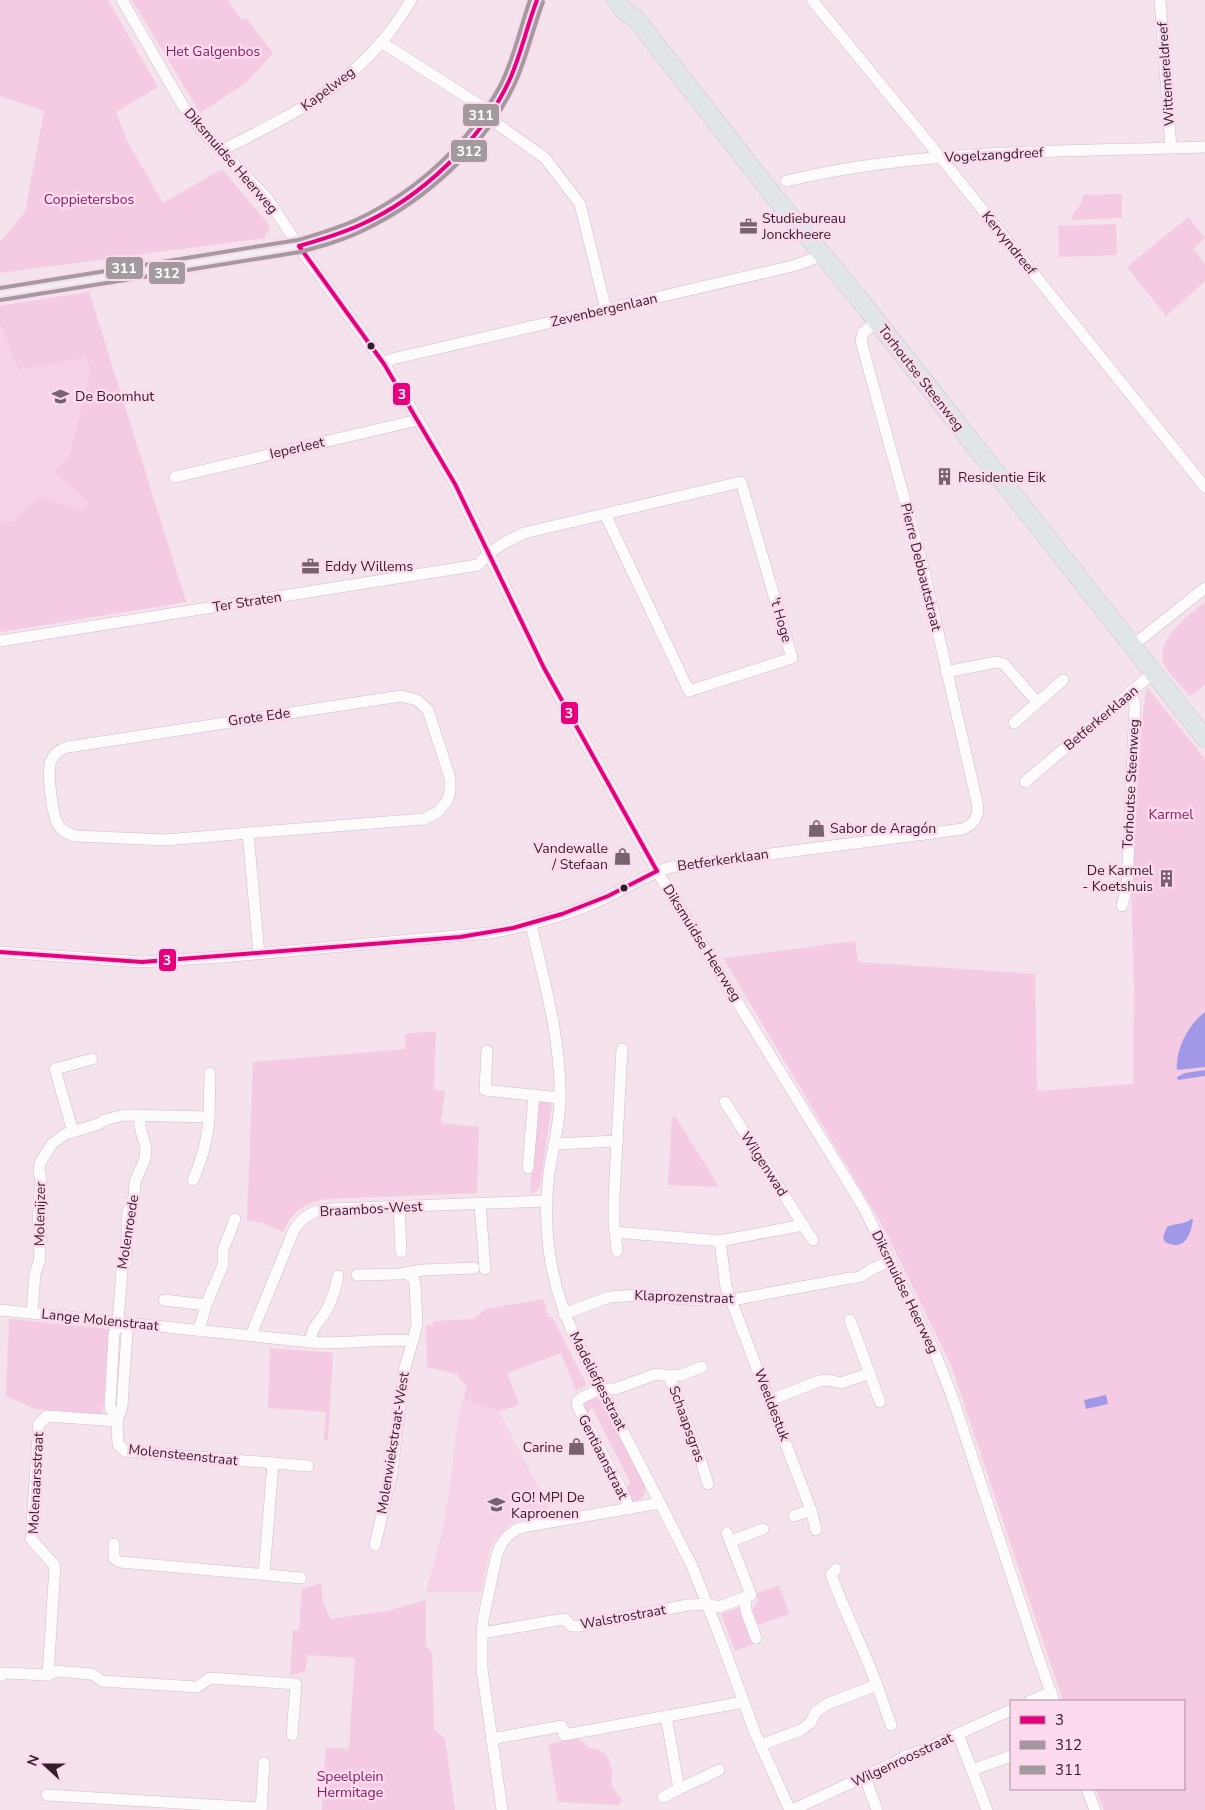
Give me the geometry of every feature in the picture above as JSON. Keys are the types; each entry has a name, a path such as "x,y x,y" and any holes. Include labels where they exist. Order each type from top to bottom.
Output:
{"main road":[{"name":"Torhoutse Steenweg","path":"616,0 624,11 636,19 769,190 824,255 1205,738"},
{"name":"Torhoutse Steenweg","path":"628,0 632,5 636,19"}],"street":[{"name":"Diksmuidse Heerweg","path":"122,0 182,105 204,132 266,198 384,364 455,484 544,668 657,871 864,1208 935,1353 952,1396 1053,1696"},
{"name":"Kapelweg","path":"222,150 309,105 348,76 381,42 410,0"},
{"name":"Kervyndreef","path":"812,0 1205,488"},
{"name":"Wittemereldreef","path":"1160,0 1171,148"},
{"path":"0,294 299,246 348,231 387,211 416,192 442,170 467,143 488,114 505,90 516,66 534,4"},
{"path":"381,42 480,106 493,121 545,158 582,207 606,310"},
{"name":"Vogelzangdreef","path":"786,181 827,171 864,165 941,158 991,154 1205,147"},
{"name":"Zevenbergenlaan","path":"384,364 392,359 793,266 824,255"},
{"name":"Pierre Debbautstraat","path":"876,322 863,333 861,341 922,563 978,808 975,820"},
{"name":"Ieperleet","path":"175,477 418,420"},
{"name":"'t Hoge","path":"489,552 524,533 604,514 741,482 792,658 689,691 604,514"},
{"name":"Ter Straten","path":"0,641 478,565 489,552"},
{"path":"1132,646 1205,588"},
{"path":"946,672 996,662 1004,664 1037,702"},
{"name":"Betferkerklaan","path":"1025,782 1153,673"},
{"path":"1014,723 1063,680"},
{"name":"Torhoutse Steenweg","path":"1122,906 1127,886 1135,704 1130,693"},
{"name":"Grote Ede","path":"401,696 417,700 428,710 450,782 447,801 435,814 424,819 248,833 166,840 72,835 61,828 55,819 49,770 50,762 57,752 64,748 401,696"},
{"name":"Betferkerklaan","path":"0,952 122,962 158,961 460,937 531,925 592,904 657,871 671,867 963,829 975,820"},
{"path":"248,833 259,954"},
{"name":"Madeliefjesstraat","path":"531,925 554,1029 559,1066 560,1098 547,1201 547,1227 553,1275 564,1314 692,1566 761,1745 791,1810"},
{"path":"617,1251 614,1197 622,1049"},
{"path":"487,1052 485,1090 560,1098"},
{"path":"73,1132 55,1069 92,1059"},
{"path":"193,1180 203,1156 208,1136 210,1073"},
{"path":"528,1168 534,1095"},
{"name":"Wilgenwad","path":"725,1102 813,1240"},
{"name":"Molenijzer","path":"32,1312 35,1273 39,1263 41,1229 38,1223 40,1163 52,1144 65,1134 125,1115 209,1117"},
{"name":"Molenroede","path":"118,1322 122,1270 126,1261 128,1212 134,1197 135,1182 145,1159 146,1148 140,1126 140,1115"},
{"path":"554,1144 618,1141"},
{"name":"Braambos-West","path":"252,1335 294,1230 302,1219 313,1212 323,1209 547,1201"},
{"path":"357,1275 407,1273 422,1270 479,1269 480,1204"},
{"path":"399,1206 400,1252"},
{"path":"199,1330 206,1305 223,1265 223,1250 235,1219"},
{"path":"615,1232 720,1241 803,1225"},
{"path":"720,1241 726,1287 732,1300"},
{"name":"Klaprozenstraat","path":"564,1314 609,1298 625,1296 732,1300 854,1278 864,1275 870,1270 890,1261"},
{"name":"Molenwiekstraat-West","path":"376,1545 392,1472 404,1371 417,1326 415,1284 413,1278 407,1273"},
{"path":"311,1342 312,1332 317,1322 326,1312 338,1276"},
{"name":"Lange Molenstraat","path":"164,1300 206,1305"},
{"name":"Weeldestuk","path":"732,1300 811,1510 816,1530"},
{"name":"Lange Molenstraat","path":"0,1310 335,1344 391,1340 413,1341"},
{"path":"850,1320 880,1402"},
{"name":"Molensteenstraat","path":"118,1322 127,1331 122,1407 117,1421 118,1444 124,1451 308,1466"},
{"name":"Schaapsgras","path":"601,1389 615,1390 656,1374 681,1375 702,1367"},
{"path":"770,1400 819,1381 828,1380 841,1383 870,1373"},
{"name":"Schaapsgras","path":"669,1376 708,1484"},
{"name":"Gentiaanstraat","path":"601,1389 583,1397 577,1402 578,1407 625,1497 629,1509"},
{"name":"Molenaarsstraat","path":"48,1675 55,1566 31,1538 39,1424 47,1416 117,1421"},
{"path":"264,1574 273,1463"},
{"name":"Schaapsgras","path":"704,1471 716,1468"},
{"path":"502,1810 482,1669 482,1633 497,1554 502,1543 517,1530 528,1526 660,1503"},
{"path":"794,1516 811,1510"},
{"path":"708,1604 719,1607 752,1595 729,1537 763,1529"},
{"path":"114,1544 114,1558 120,1562 301,1578"},
{"path":"836,1569 831,1575 844,1610 865,1653 892,1725"},
{"path":"744,1598 746,1611 756,1638"},
{"name":"Walstrostraat","path":"482,1633 558,1620 565,1620 571,1626 579,1626 688,1605 708,1604"},
{"path":"0,1676 4,1672 48,1675 56,1671 92,1674 102,1681 197,1687 210,1678 296,1684 292,1735"},
{"path":"761,1745 802,1730 810,1723 816,1712 827,1704 877,1685"},
{"path":"1035,1700 1053,1696"},
{"path":"491,1738 562,1726 564,1735 744,1702"},
{"name":"Wilgenroosstraat","path":"791,1810 865,1777 903,1757 1010,1710"},
{"path":"666,1716 679,1789"},
{"path":"958,1734 986,1810"},
{"path":"972,1770 1010,1756"},
{"path":"47,1795 261,1809 264,1763"},
{"path":"663,1797 719,1770"},
{"path":"865,1777 877,1810"},
{"path":"1087,1790 1095,1810"}],"shaded area":[{"name":"De Boomhut","path":"89,292 186,602 0,632 0,306"},
{"path":"1205,1012 1205,1067 1177,1070 1178,1054 1184,1038 1194,1023"},
{"path":"1205,1070 1205,1076 1178,1080 1177,1077 1185,1073"},
{"path":"1193,1219 1190,1231 1182,1244 1172,1245 1165,1242 1163,1237 1167,1227 1187,1222"},
{"path":"1106,1395 1108,1404 1086,1409 1084,1400"},
{"name":"GO! MPI De Kaproenen","path":"463,1401 499,1411 552,1514 515,1522 508,1526 493,1542 489,1552 481,1592 426,1592 442,1533 449,1495 458,1417"}],"green space":[{"name":"Coppietersbos","path":"0,0 108,0 158,87 116,112 127,141 163,203 222,169 270,226 265,238 0,273 0,242 25,212 44,111 0,96"},
{"name":"Het Galgenbos","path":"132,0 228,0 242,20 246,18 273,53 247,82 200,113"},
{"path":"1122,194 1122,218 1072,220 1071,217 1081,204 1083,195"},
{"path":"1188,217 1205,238 1193,249 1205,264 1205,281 1166,316 1127,267"},
{"path":"1116,224 1117,255 1059,257 1058,226"},
{"name":"De Boomhut","path":"89,292 186,602 0,632 0,524 14,521 39,497 84,510 88,502 54,471 69,458 91,372 87,357 19,370 0,323 0,306"},
{"path":"1205,602 1205,685 1190,696 1170,674 1162,657 1168,639 1174,630"},
{"name":"Karmel","path":"1147,687 1205,759 1205,1810 1104,1810 1096,1790 1185,1790 1185,1700 1063,1700 951,1365 884,1228 723,958 855,941 858,962 1035,974 1037,1091 1133,1084 1134,989 1131,879 1143,711"},
{"path":"436,1031 434,1090 445,1091 441,1123 479,1127 477,1193 326,1199 311,1203 300,1209 290,1219 283,1232 263,1223 247,1220 253,1062 406,1049 405,1034"},
{"path":"540,1101 549,1101 552,1104 540,1185 537,1191 530,1193 537,1108"},
{"path":"675,1116 719,1187 668,1185 672,1118"},
{"path":"544,1299 548,1317 552,1317 586,1383 585,1386 576,1391 561,1353 507,1373 519,1405 499,1411 463,1400 467,1386 458,1377 458,1374 427,1367 426,1325 433,1325 433,1320 474,1319 485,1309"},
{"path":"9,1319 109,1329 103,1414 35,1409 6,1396"},
{"path":"270,1348 333,1353 328,1441 324,1440 326,1412 268,1408"},
{"path":"594,1397 600,1400 645,1486 644,1495 638,1501 632,1500 626,1489 630,1482 592,1407 587,1414 584,1408 585,1401"},
{"name":"Speelplein Hermitage","path":"321,1583 323,1603 331,1619 387,1611 426,1600 426,1646 432,1653 434,1729 445,1739 455,1810 322,1810 326,1747 349,1749 355,1658 308,1655 305,1671 290,1676 293,1630 299,1630 302,1589"},
{"path":"779,1585 789,1614 758,1625 752,1610 758,1601 757,1593"},
{"path":"740,1607 754,1644 735,1651 721,1614"},
{"path":"578,1738 588,1748 601,1751 609,1759 612,1771 611,1785 622,1800 619,1805 558,1802 548,1744"}],"transit line":[{"name":"311","path":"0,288 298,240 328,231 380,208 421,180 457,146 473,127 505,76 530,0"},
{"name":"3","path":"299,246 345,231 383,213 427,183 447,165 466,145 498,102 514,69 537,0"},
{"name":"312","path":"1,300 300,252 349,237 387,218 432,187 453,168 489,127 504,105 516,81 543,2"},
{"name":"3","path":"299,246 384,364 455,484 544,668 657,871"},
{"name":"3","path":"0,952 142,962 460,937 513,928 562,914 608,896 657,871"}],"place":[{"name":"Studiebureau Jonckheere","path":"748,226"},
{"name":"De Boomhut","path":"61,396"},
{"name":"Residentie Eik","path":"944,477"},
{"name":"Eddy Willems","path":"311,566"},
{"name":"Sabor de Aragón","path":"816,828"},
{"name":"Vandewalle / Stefaan","path":"622,856"},
{"name":"De Karmel - Koetshuis","path":"1167,878"},
{"name":"Carine","path":"577,1447"},
{"name":"GO! MPI De Kaproenen","path":"497,1505"}]}
